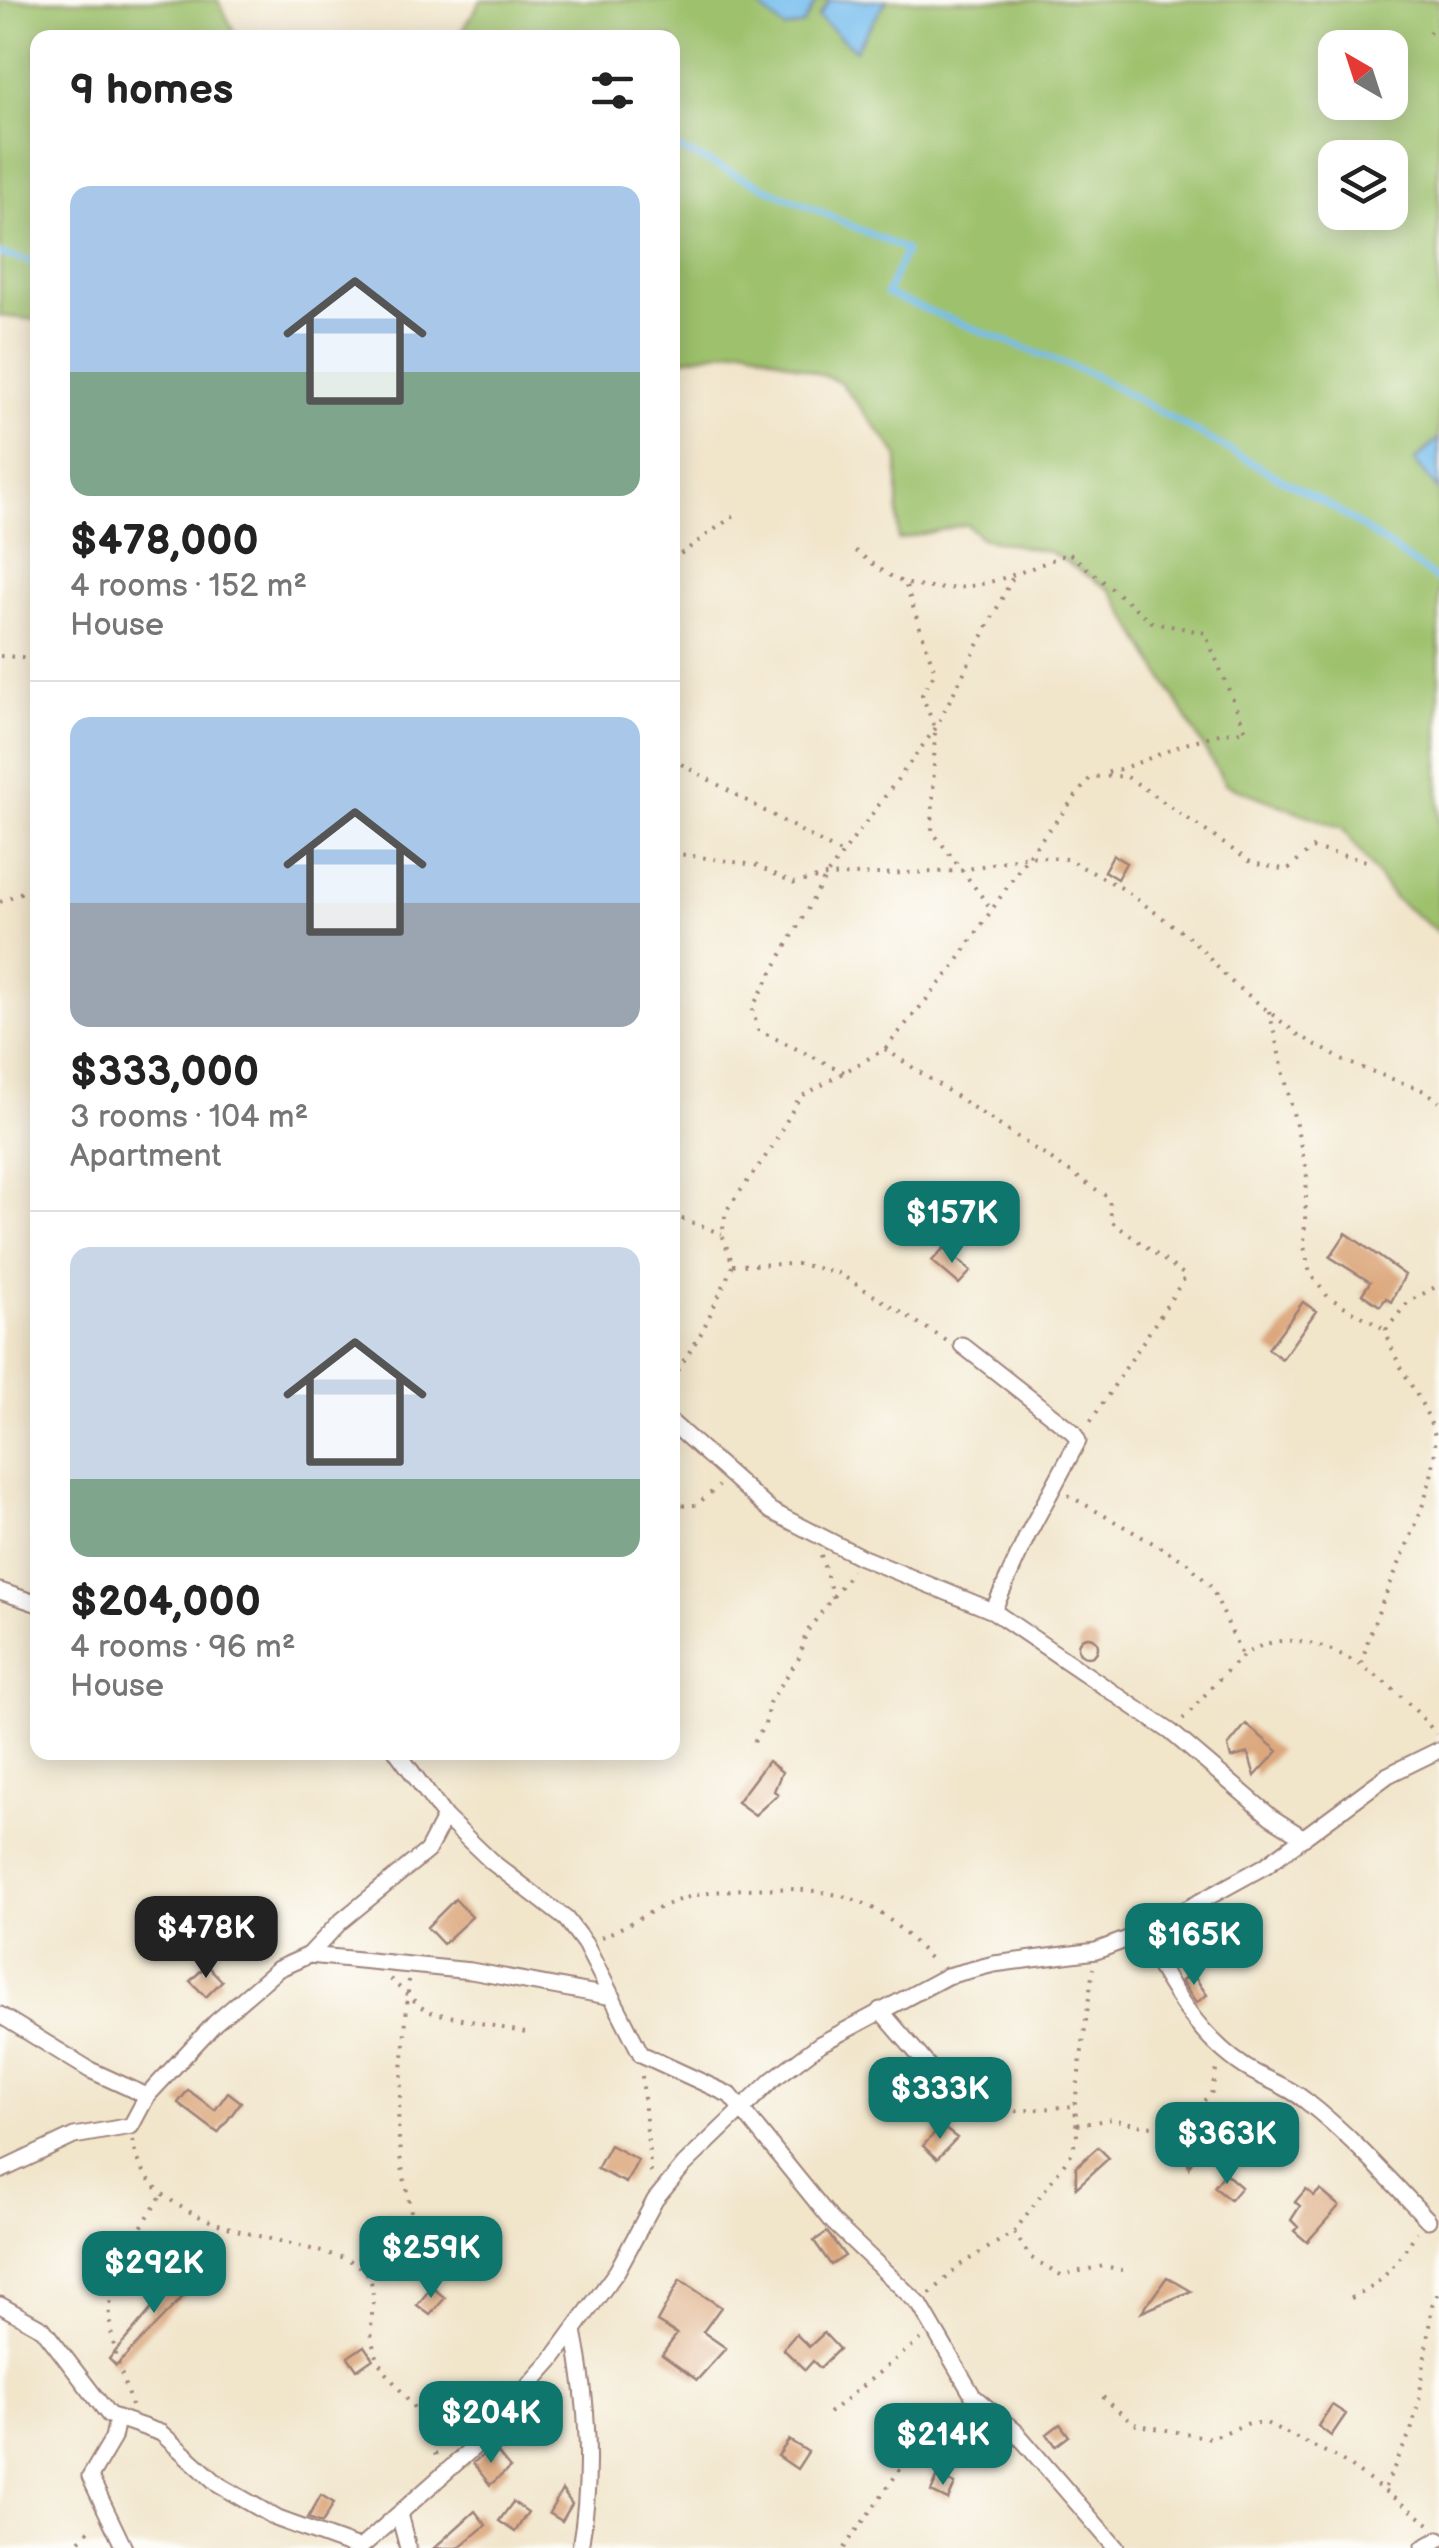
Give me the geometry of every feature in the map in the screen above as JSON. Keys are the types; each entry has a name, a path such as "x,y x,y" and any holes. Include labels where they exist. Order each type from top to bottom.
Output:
{"street":[{"path":"962,1345 1074,1432 1078,1441 1028,1534 993,1611"},
{"path":"680,1430 771,1511 862,1557 993,1611 1171,1732 1271,1817 1304,1838"},
{"path":"0,1592 30,1601"},
{"path":"0,2305 43,2329 102,2408 161,2433 240,2498 278,2519 359,2548 443,2476 520,2398 618,2271 654,2200 741,2110 820,2044 947,1976 994,1964 1096,1951 1141,1934 1194,1908 1304,1838 1388,1775 1439,1750"},
{"path":"402,1760 445,1817 492,1862 566,1919 585,1944 641,2054 730,2095 833,2222 920,2305 973,2396 1015,2431 1116,2548"},
{"path":"0,2171 74,2136 130,2126 147,2096 248,1993 278,1969 309,1955 340,1922 427,1851 445,1817"},
{"path":"1141,1934 1194,2019 1220,2047 1248,2069 1281,2082 1306,2100 1428,2220"},
{"path":"309,1955 490,1974 613,1998"},
{"path":"880,2010 955,2097 978,2114"},
{"path":"0,2015 90,2070 147,2096"},
{"path":"574,2330 589,2439 580,2548"},
{"path":"124,2548 90,2477 126,2420"},
{"path":"398,2514 408,2548"},
{"path":"1424,2548 1439,2539"}],"path":[{"path":"1429,33 1439,22"},
{"path":"680,554 739,512"},
{"path":"680,1366 702,1332 733,1265 722,1234 726,1211 739,1187 773,1146 799,1098 885,1049 952,970 1028,856 1091,776 1137,766 1214,732 1246,731 1205,633 1152,622 1069,553 1014,576 953,590 905,584 855,551"},
{"path":"844,1072 758,1030 752,1008 826,876 935,729 1014,576"},
{"path":"905,584 936,672 922,695 935,729 932,831 992,910"},
{"path":"0,656 30,658"},
{"path":"680,763 842,854"},
{"path":"1091,776 1126,776 1252,863 1288,870 1312,848 1370,862"},
{"path":"680,853 755,865 794,883 826,876 959,870 1028,856 1067,859 1120,886 1192,939 1228,980 1297,1034 1344,1061 1391,1075 1439,1102"},
{"path":"0,902 30,889"},
{"path":"1268,1010 1307,1172 1304,1246 1310,1274 1328,1297 1386,1330 1435,1436 1437,1468 1427,1509 1367,1640 1362,1663"},
{"path":"885,1049 1109,1198 1112,1222 1186,1276 1078,1441"},
{"path":"680,1219 722,1234"},
{"path":"733,1265 799,1264 838,1272 936,1338 962,1345"},
{"path":"1386,1330 1408,1302 1439,1285"},
{"path":"680,1506 696,1505 730,1476"},
{"path":"1055,1488 1188,1562 1212,1588 1243,1658"},
{"path":"814,1533 833,1598"},
{"path":"754,1742 765,1724 769,1703 798,1658 806,1634 862,1557"},
{"path":"1171,1732 1254,1649 1296,1642 1362,1663 1439,1738"},
{"path":"585,1944 632,1926 685,1898 741,1890 799,1891 842,1895 870,1907 904,1932 947,1976"},
{"path":"920,2305 960,2265 1014,2232 1070,2154 1078,2124 1075,2106 1096,1951"},
{"path":"366,1962 426,2011 530,2034"},
{"path":"409,1966 398,2122 400,2157 414,2226 425,2237 478,2256"},
{"path":"1078,2124 1112,2119 1143,2126 1172,2125 1211,2096 1220,2047"},
{"path":"641,2054 654,2200"},
{"path":"978,2114 1075,2106"},
{"path":"130,2126 134,2152 161,2196 254,2236 329,2254 363,2269 370,2282 372,2338 384,2374 419,2414 443,2476"},
{"path":"126,2420 110,2324 112,2302 134,2239 161,2196"},
{"path":"1351,2298 1369,2291 1390,2271 1428,2220"},
{"path":"1014,2232 1030,2257 1061,2276 1104,2266 1128,2271"},
{"path":"1384,2488 1411,2431 1426,2336 1439,2291"},
{"path":"829,2413 934,2329"},
{"path":"844,2548 924,2436 946,2413 973,2396"},
{"path":"1103,2397 1133,2424 1211,2438 1249,2424 1266,2423 1340,2458 1439,2531"},
{"path":"73,2548 88,2529 111,2514"}],"green space":[{"path":"0,0 218,0 233,30 30,30 30,319 0,316"},
{"path":"481,0 1439,0 1439,933 1395,899 1343,829 1225,784 1112,591 1050,552 981,538 966,524 898,540 898,455 840,382 747,347 680,360 680,30 463,30"}],"water":[{"path":"751,0 817,0 803,25 785,29"},
{"path":"830,0 887,0 855,50 818,17"},
{"path":"1439,438 1439,491 1415,461"}],"building":[{"path":"1113,855 1126,863 1117,879 1104,871"},
{"path":"1346,1233 1405,1275 1391,1302 1386,1298 1380,1306 1362,1294 1370,1282 1330,1257"},
{"path":"944,1248 971,1271 959,1284 932,1261"},
{"path":"1303,1302 1316,1311 1282,1359 1268,1349"},
{"path":"1088,1637 1098,1647 1088,1657 1078,1647"},
{"path":"1246,1724 1278,1751 1255,1776 1248,1753 1231,1758 1228,1746"},
{"path":"768,1761 782,1772 774,1791 778,1794 755,1815 737,1802"},
{"path":"455,1899 472,1917 443,1944 427,1927"},
{"path":"207,1965 222,1981 206,1997 190,1981"},
{"path":"1192,1973 1207,1995 1196,2003 1181,1981"},
{"path":"188,2090 215,2110 228,2092 241,2102 218,2133 178,2103"},
{"path":"941,2126 957,2138 937,2159 923,2146"},
{"path":"1181,2128 1204,2141 1189,2167"},
{"path":"610,2145 638,2160 626,2183 597,2169"},
{"path":"1098,2147 1109,2158 1076,2188 1076,2167"},
{"path":"1225,2173 1241,2187 1230,2200 1214,2187"},
{"path":"1306,2189 1314,2196 1320,2190 1339,2206 1307,2242 1294,2231 1298,2227 1291,2220 1300,2206 1295,2202"},
{"path":"827,2232 845,2256 831,2265 814,2241"},
{"path":"183,2272 196,2283 116,2366 109,2359"},
{"path":"1167,2277 1191,2291 1142,2312"},
{"path":"680,2280 721,2307 703,2332 726,2348 697,2380 662,2355 677,2334 657,2322"},
{"path":"432,2287 445,2298 430,2315 417,2305"},
{"path":"824,2333 839,2349 820,2368 813,2361 805,2370 783,2349 796,2334 809,2347"},
{"path":"364,2346 373,2359 357,2370 348,2357"},
{"path":"1332,2405 1346,2414 1331,2436 1318,2426"},
{"path":"1060,2424 1069,2436 1056,2446 1047,2434"},
{"path":"789,2440 808,2452 797,2469 778,2456"},
{"path":"493,2447 510,2468 490,2485 473,2463"},
{"path":"938,2476 955,2484 948,2500 931,2492"},
{"path":"562,2490 572,2504 562,2521 549,2513"},
{"path":"321,2495 334,2503 322,2523 308,2518"},
{"path":"513,2502 528,2512 515,2532 499,2521"},
{"path":"475,2511 486,2525 458,2548 434,2548"}],"waterway":[{"path":"680,150 906,250 886,294 1093,375 1334,508 1439,581"},
{"path":"0,254 30,261"}]}
